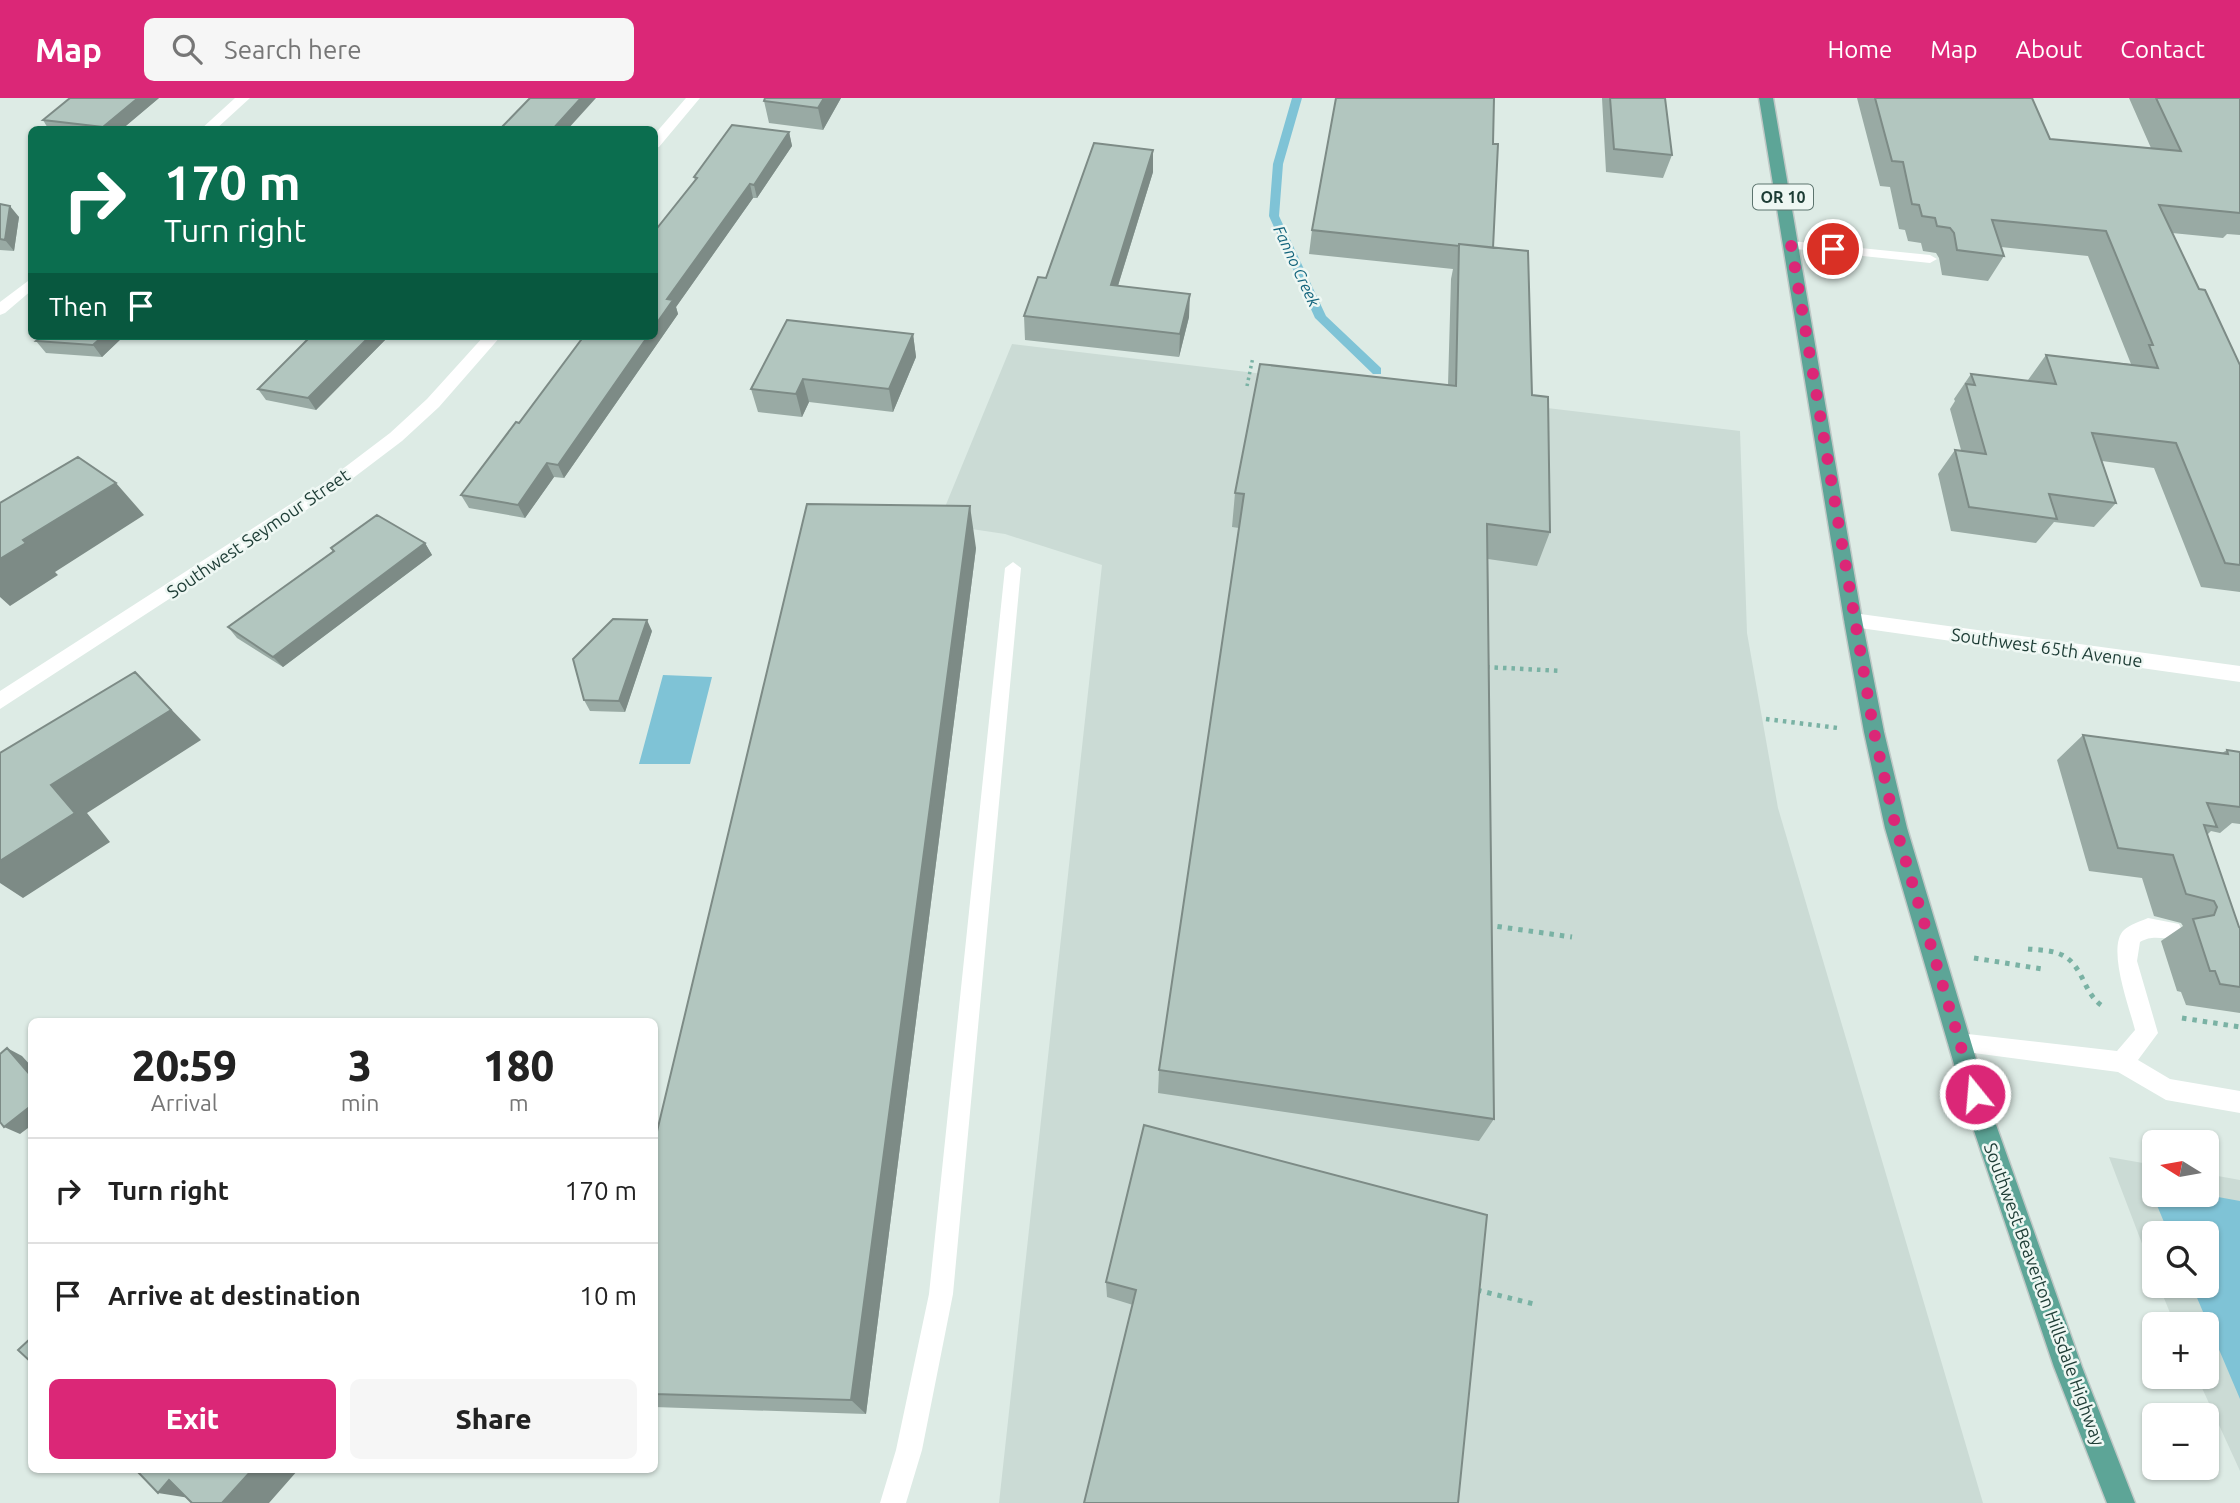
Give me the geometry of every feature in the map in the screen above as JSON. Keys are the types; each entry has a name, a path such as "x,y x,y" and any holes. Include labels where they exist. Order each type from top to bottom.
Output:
{"main road":[{"name":"Southwest Beaverton Hillsdale Highway","path":"1766,98 1853,620 1874,732 1896,828 1959,1043 2068,1367 2121,1503"}],"street":[{"path":"211,126 243,98"},
{"path":"658,139 693,98"},
{"path":"0,310 28,286"},
{"name":"Southwest Seymour Street","path":"0,701 334,484 396,437 433,403 489,340"},
{"name":"Southwest 65th Avenue","path":"1853,620 2240,674"}],"lane":[{"path":"1791,245 1930,259"},
{"path":"893,1503 909,1450 941,1294 1013,568"},
{"path":"2122,1062 2147,1033 2127,961 2130,937 2148,927 2172,930"},
{"path":"1959,1043 2122,1062 2166,1089 2240,1102"}],"path":[{"path":"1247,386 1253,357"},
{"path":"1478,667 1562,671"},
{"path":"1766,719 1874,732"},
{"path":"1479,924 1572,937"},
{"path":"2028,950 2065,957 2074,964 2095,1002 2111,1007"},
{"path":"1932,952 2042,969"},
{"path":"2170,1016 2240,1027"},
{"path":"1465,1288 1534,1304"}],"shaded area":[{"path":"1012,344 1740,431 1747,633 1778,808 1983,1503 999,1503 1102,565 1005,534 938,524"},
{"path":"2109,1157 2142,1163 2142,1208 2219,1208 2219,1176 2240,1180 2240,1471 2219,1425 2219,1403 2209,1403 2202,1389 2219,1389 2219,1312 2170,1312 2164,1298 2219,1298 2219,1221 2142,1221 2142,1244"}],"water":[{"path":"663,675 712,677 690,764 639,764"},
{"path":"2219,1197 2240,1201 2240,1399 2219,1350 2219,1312 2203,1312 2197,1298 2219,1298 2219,1221 2164,1221 2158,1208 2219,1208"}],"building":[{"path":"70,98 138,98 104,126 43,120"},
{"path":"530,98 581,98 556,126 503,126"},
{"path":"765,98 824,98 818,108 764,101"},
{"path":"1336,98 1494,98 1493,144 1498,144 1493,248 1312,230"},
{"path":"1610,98 1665,98 1672,155 1614,149"},
{"path":"1875,98 2032,98 2050,139 2181,151 2156,98 2240,98 2240,213 2159,205 2199,289 2205,290 2240,365 2240,565 2225,563 2176,443 2092,433 2116,503 2049,494 2057,519 1969,507 1955,450 1986,454 1966,384 1975,385 1971,374 2056,384 2046,355 2158,368 2149,345 2153,345 2106,231 1992,220 2004,256 1957,250 1954,233 1950,228 1937,226 1935,218 1922,216 1919,205 1912,204 1903,162 1892,161"},
{"path":"732,125 789,132 754,185 750,184 667,299 673,300 658,321 658,227 697,178 694,177"},
{"path":"1094,143 1153,150 1111,285 1190,294 1180,334 1024,316 1038,277 1046,278"},
{"path":"0,204 10,206 5,240 0,239"},
{"path":"1459,244 1528,251 1532,395 1548,397 1550,532 1487,524 1494,1119 1159,1070 1244,494 1235,493 1260,364 1456,386"},
{"path":"787,320 913,334 889,389 803,379 796,394 751,389"},
{"path":"37,340 99,340 93,345"},
{"path":"307,340 366,340 308,398 258,389"},
{"path":"581,340 645,340 558,465 547,463 518,505 461,495 516,422 519,423"},
{"path":"78,457 116,483 23,540 26,543 0,559 0,503"},
{"path":"807,504 970,506 851,1400 658,1394 658,1127"},
{"path":"377,515 425,543 273,657 228,627 334,551 331,548"},
{"path":"613,619 647,620 619,701 584,700 573,659"},
{"path":"135,672 171,710 51,785 75,813 0,861 0,753"},
{"path":"2083,735 2228,754 2227,750 2240,752 2240,807 2207,803 2217,827 2204,825 2240,928 2240,987 2220,984 2215,971 2210,971 2193,919 2214,915 2217,907 2214,901 2186,894 2173,855 2118,848"},
{"path":"7,1048 28,1072 28,1108 4,1127 0,1122 0,1054"},
{"path":"1144,1125 1487,1215 1458,1503 1084,1503 1136,1290 1106,1282"},
{"path":"28,1341 28,1359 18,1350"},
{"path":"139,1473 249,1473 222,1503 192,1503 169,1480 158,1493"}],"waterway":[{"name":"Fanno Creek","path":"1297,98 1278,164 1274,216 1321,318 1377,371"}],"route":[{"path":"1833,249 1791,245 1874,732 1896,828 1975,1094"}]}
